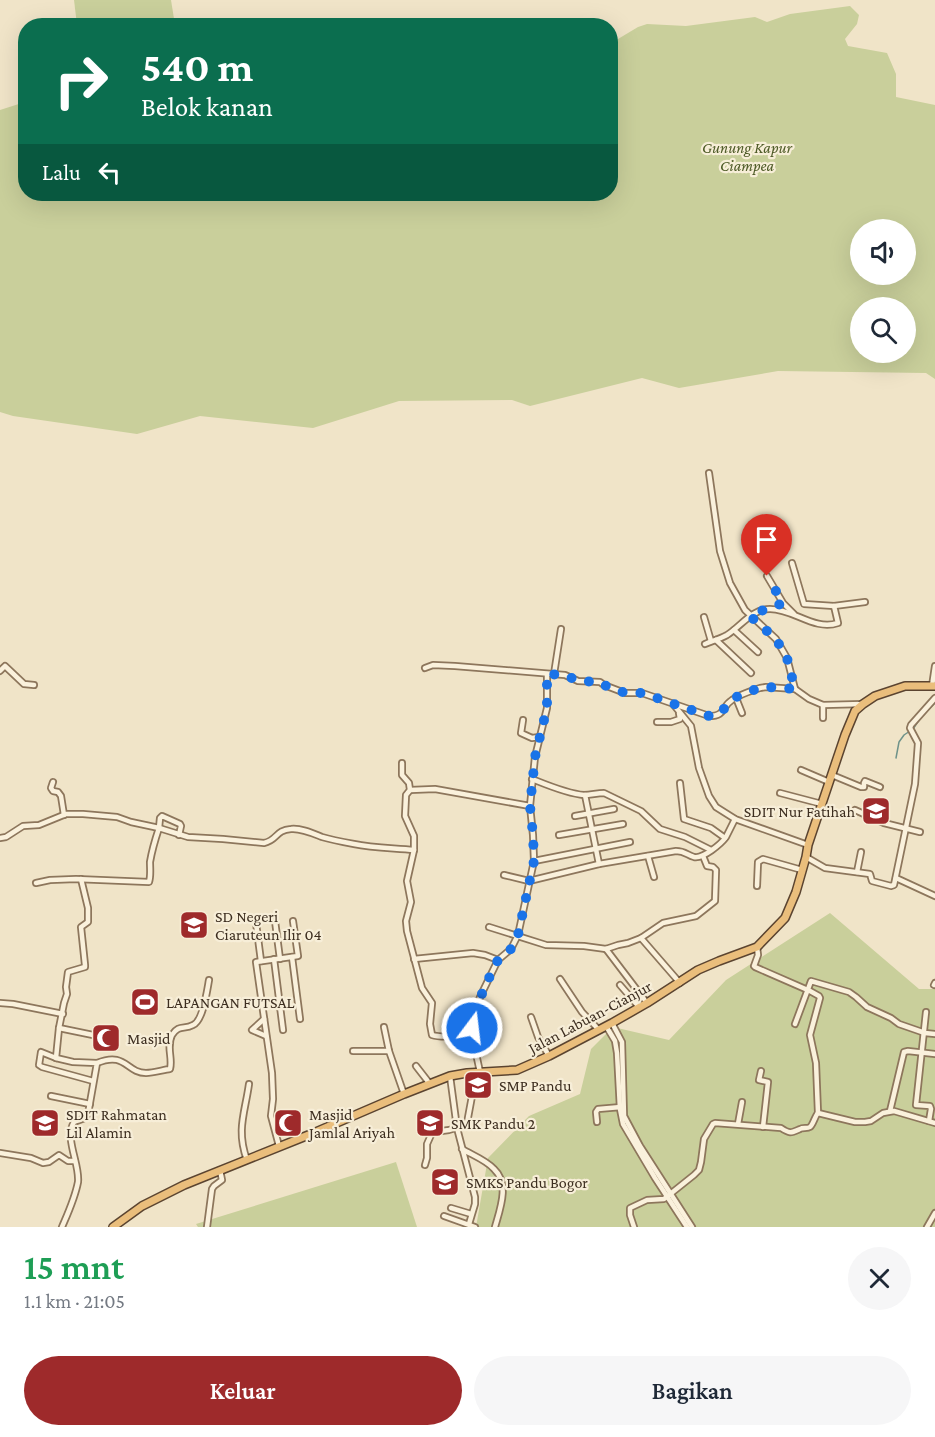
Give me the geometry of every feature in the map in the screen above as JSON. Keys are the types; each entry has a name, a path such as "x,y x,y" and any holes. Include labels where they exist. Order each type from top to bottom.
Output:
{"highway":[{"path":"863,704 875,696 905,686 934,686"},
{"name":"Jalan Labuan-Cianjur","path":"115,1227 142,1206 184,1185 450,1076 518,1070 605,1026 709,966 757,947 785,918 796,892 808,845 850,721 855,711 863,704"}],"street":[{"path":"709,473 722,558 730,583 745,610 776,639 787,658 795,689"},
{"path":"792,563 804,604 834,606 865,602"},
{"path":"767,576 783,603 796,616"},
{"path":"705,644 728,634 759,611 783,603"},
{"path":"770,609 781,610 820,624 835,625 838,623 834,606"},
{"path":"704,617 714,641 752,673"},
{"path":"554,674 561,629"},
{"path":"734,630 758,652"},
{"path":"425,668 433,665 455,666 565,675 578,681 600,682 625,693 642,693 704,716 720,714 729,701 766,687 795,689 823,705 863,704"},
{"path":"0,671 5,666 24,684 34,685"},
{"path":"934,686 935,666"},
{"path":"480,1072 472,1035 472,1020 498,960 511,949 518,935 534,861 530,806 539,737 547,708 547,674"},
{"path":"736,698 742,713"},
{"path":"806,857 825,868 870,874 872,881 894,885 915,784 917,740 911,730 914,721 935,699"},
{"path":"673,704 691,726 699,768 709,796 716,807 735,819 808,845"},
{"path":"823,705 823,718"},
{"path":"657,722 674,721 680,718 679,713"},
{"path":"523,720 521,734 532,738 539,737"},
{"path":"402,763 402,775 409,783 410,790 406,795 405,816 414,837 414,850 407,881 411,902 406,921 407,931 423,988 432,1003 430,1024 432,1035 434,1037 472,1035"},
{"path":"801,770 861,787 864,787 865,781 880,787"},
{"path":"532,779 547,786 585,795 604,793 641,811 660,829 685,837 711,850"},
{"path":"53,782 51,788 61,796 64,815"},
{"path":"680,783 684,819 711,828 725,838"},
{"path":"410,790 435,789 530,806"},
{"path":"780,793 822,804"},
{"path":"585,795 599,864"},
{"path":"575,816 614,809"},
{"path":"855,810 884,823 920,832"},
{"path":"0,838 6,837 23,826 39,825 64,815 83,814 117,818 188,837 264,843 270,842 282,830 296,828 356,845 414,850"},
{"path":"36,883 81,879 149,882 152,851 162,816 180,824 179,835"},
{"path":"504,876 529,881 599,864 676,851 698,858 725,838 735,819"},
{"path":"559,835 623,824"},
{"path":"534,861 630,842"},
{"path":"857,872 861,852"},
{"path":"648,856 654,877"},
{"path":"489,927 546,945 606,949 628,944 663,923 696,916 716,901 716,870 707,866 703,856"},
{"path":"757,886 758,862 763,859 802,870"},
{"path":"896,878 935,896"},
{"path":"56,1058 59,1028 67,994 68,972 85,967 81,927 88,922 88,908 81,879"},
{"path":"275,921 283,1030"},
{"path":"279,1146 271,1116 272,1074 256,962 298,956 294,921"},
{"path":"256,923 261,961"},
{"path":"641,938 680,982"},
{"path":"634,1227 630,1208 647,1200 659,1200 669,1195 699,1170 704,1139 713,1124 719,1122 781,1128 797,1132 801,1128 812,1126 818,1113 816,1063 810,1035 820,998 816,993 755,967 757,947"},
{"path":"606,949 647,1003"},
{"path":"414,959 473,953 498,960"},
{"path":"292,957 300,1019"},
{"path":"93,1080 40,1066 41,1052 73,1062 118,1059 146,1073 170,1069 169,1045 172,1036 179,1028 190,1026 200,1018 209,980"},
{"path":"560,980 582,1012 605,1026 615,1041 624,1116 689,1226"},
{"path":"795,1024 811,981 843,990 856,997 867,1007 899,1024 935,1034"},
{"path":"620,985 639,1007"},
{"path":"0,1003 63,1014"},
{"path":"926,1012 916,1105 930,1106 929,1121"},
{"path":"531,1017 538,1037 549,1056"},
{"path":"264,1019 252,1030 266,1036"},
{"path":"384,1027 389,1051 404,1094"},
{"path":"59,1028 93,1035"},
{"path":"353,1051 389,1051"},
{"path":"890,1111 904,1052 935,1054"},
{"path":"62,1227 78,1182 72,1144 72,1126 74,1122 86,1118 88,1114 98,1062"},
{"path":"416,1066 430,1084"},
{"path":"761,1071 759,1080 768,1082 763,1127"},
{"path":"425,1164 427,1144 434,1132 457,1128 467,1123 472,1096 470,1073"},
{"path":"450,1076 457,1128 475,1197 469,1224"},
{"path":"247,1160 242,1147 242,1128 249,1084"},
{"path":"51,1096 90,1104"},
{"path":"738,1124 742,1102"},
{"path":"597,1122 598,1109 622,1107"},
{"path":"818,1113 855,1122 866,1122 890,1111 935,1123"},
{"path":"462,1149 493,1167 499,1175 503,1195 495,1227"},
{"path":"0,1153 31,1158 43,1163 59,1155 68,1161 75,1161"},
{"path":"207,1227 212,1189 222,1180 220,1170"},
{"path":"451,1208 471,1214"},
{"path":"927,1227 935,1213"},
{"path":"444,1216 475,1227"}],"green space":[{"path":"74,0 171,0 174,18 76,18"},
{"name":"Gunung Kapur Ciampea","path":"850,6 859,15 857,24 845,39 848,46 887,53 896,74 896,97 935,105 935,379 926,373 778,371 679,388 642,378 530,406 512,400 399,401 313,428 200,416 137,434 13,416 0,412 0,110 18,104 18,201 618,201 618,39 647,24 686,26 755,17 767,22 790,14"},
{"path":"830,913 919,989 935,989 935,1227 476,1227 488,1158 529,1116 580,1094 591,1049 613,1027 669,1040 726,980"},
{"name":"LAPANGAN FUTSAL","path":"139,990 154,993 151,1013 136,1011"},
{"path":"396,1162 417,1227 198,1227 196,1224"}],"waterway":[{"path":"924,714 935,703"},
{"path":"896,758 899,742 913,729 921,717"}],"place":[{"name":"SDIT Nur Fatihah","path":"876,811"},
{"name":"SD Negeri Ciaruteun Ilir 04","path":"194,925"},
{"name":"LAPANGAN FUTSAL","path":"145,1002"},
{"name":"Masjid","path":"106,1038"},
{"name":"SMP Pandu","path":"478,1085"},
{"name":"SDIT Rahmatan Lil Alamin","path":"45,1123"},
{"name":"Masjid Jamlal Ariyah","path":"288,1123"},
{"name":"SMK Pandu 2","path":"430,1123"},
{"name":"SMKS Pandu Bogor","path":"445,1182"}],"route":[{"path":"472,1028 472,1020 485,986 498,960 511,949 518,935 534,861 530,806 535,757 547,708 547,674 565,675 578,681 600,682 625,693 642,693 704,716 716,716 723,711 729,701 760,688 795,689 787,658 776,639 750,616 783,603 767,576"}]}
